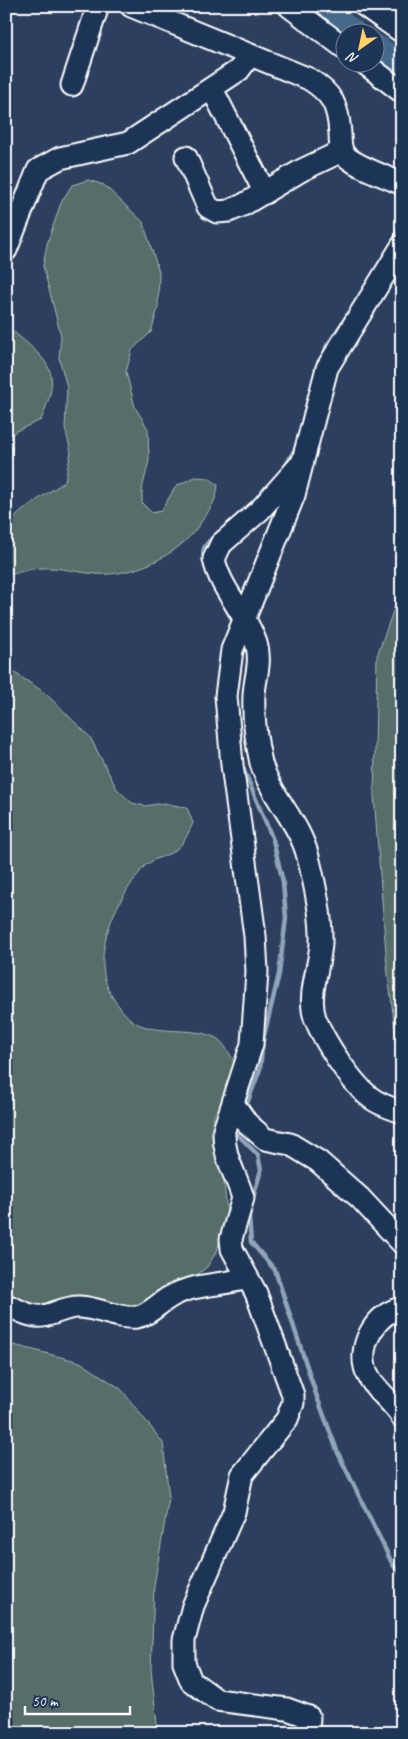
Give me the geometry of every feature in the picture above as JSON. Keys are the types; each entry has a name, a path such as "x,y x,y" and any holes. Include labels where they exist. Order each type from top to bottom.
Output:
{"street":[{"path":"72,85 98,6"},
{"path":"131,6 309,79 329,94 338,114 342,151 354,162 402,184"},
{"path":"289,6 336,41"},
{"path":"370,8 402,32"},
{"path":"6,250 38,170 60,158 128,143 212,90 239,70 250,55"},
{"path":"376,72 402,92"},
{"path":"212,90 265,192"},
{"path":"186,156 208,207 213,211 229,211 320,160 342,151"},
{"path":"308,1733 309,1717 287,1709 217,1700 191,1681 184,1663 184,1640 193,1606 230,1523 242,1475 248,1465 278,1432 293,1403 293,1395 256,1293 232,1249 231,1239 243,1198 228,1162 224,1130 252,1044 257,972 255,936 232,765 226,696 232,650 279,536 304,460 327,368 402,246"},
{"path":"304,460 260,510 221,544 216,553 215,564 241,627 258,653 254,706 261,763 281,803 304,842 320,919 321,943 313,1004 314,1016 360,1088 377,1102 402,1112"},
{"path":"234,1104 247,1123 265,1139 290,1144 318,1161 360,1198 402,1243"},
{"path":"6,1305 33,1316 45,1316 71,1307 80,1307 126,1317 138,1317 189,1288 247,1278"},
{"path":"402,1308 381,1317 371,1331 365,1351 365,1368 378,1389 402,1417"}],"green space":[{"path":"88,180 104,185 143,222 159,272 158,308 151,332 132,350 126,372 135,407 148,429 149,461 142,489 142,503 152,513 161,511 176,486 195,477 209,478 218,485 217,491 209,511 180,546 140,568 125,572 96,574 44,568 10,575 6,574 5,546 5,536 9,524 23,510 65,481 71,452 65,428 67,387 59,358 61,336 43,266 47,244 61,203 72,185"},
{"path":"6,329 13,331 44,360 49,369 51,390 41,420 16,431 6,438"},
{"path":"402,586 402,1051 397,1045 387,966 374,796 377,656"},
{"path":"6,667 45,693 90,737 117,789 132,803 145,806 164,803 187,808 193,823 180,846 147,864 122,898 107,934 103,953 104,971 108,989 118,1005 132,1020 161,1030 210,1035 221,1041 236,1064 230,1095 214,1115 213,1129 223,1173 227,1213 217,1251 207,1267 189,1281 165,1289 134,1307 52,1308 6,1300"},
{"path":"6,1343 80,1362 121,1389 163,1443 169,1498 154,1585 151,1670 158,1733 6,1733"}],"waterway":[{"path":"318,6 340,22"},
{"path":"386,54 402,64"},
{"path":"393,244 402,220"},
{"path":"324,356 326,347 347,316"},
{"path":"285,467 296,447"},
{"path":"206,565 203,551 210,540 218,533"},
{"path":"224,604 235,626"},
{"path":"241,763 273,840 283,882 286,918 279,974 263,1040 260,1069 245,1109"},
{"path":"240,1127 238,1135 258,1155 261,1170 252,1201"},
{"path":"250,1208 251,1242 275,1270 317,1397 338,1453 393,1565 402,1576"}]}
